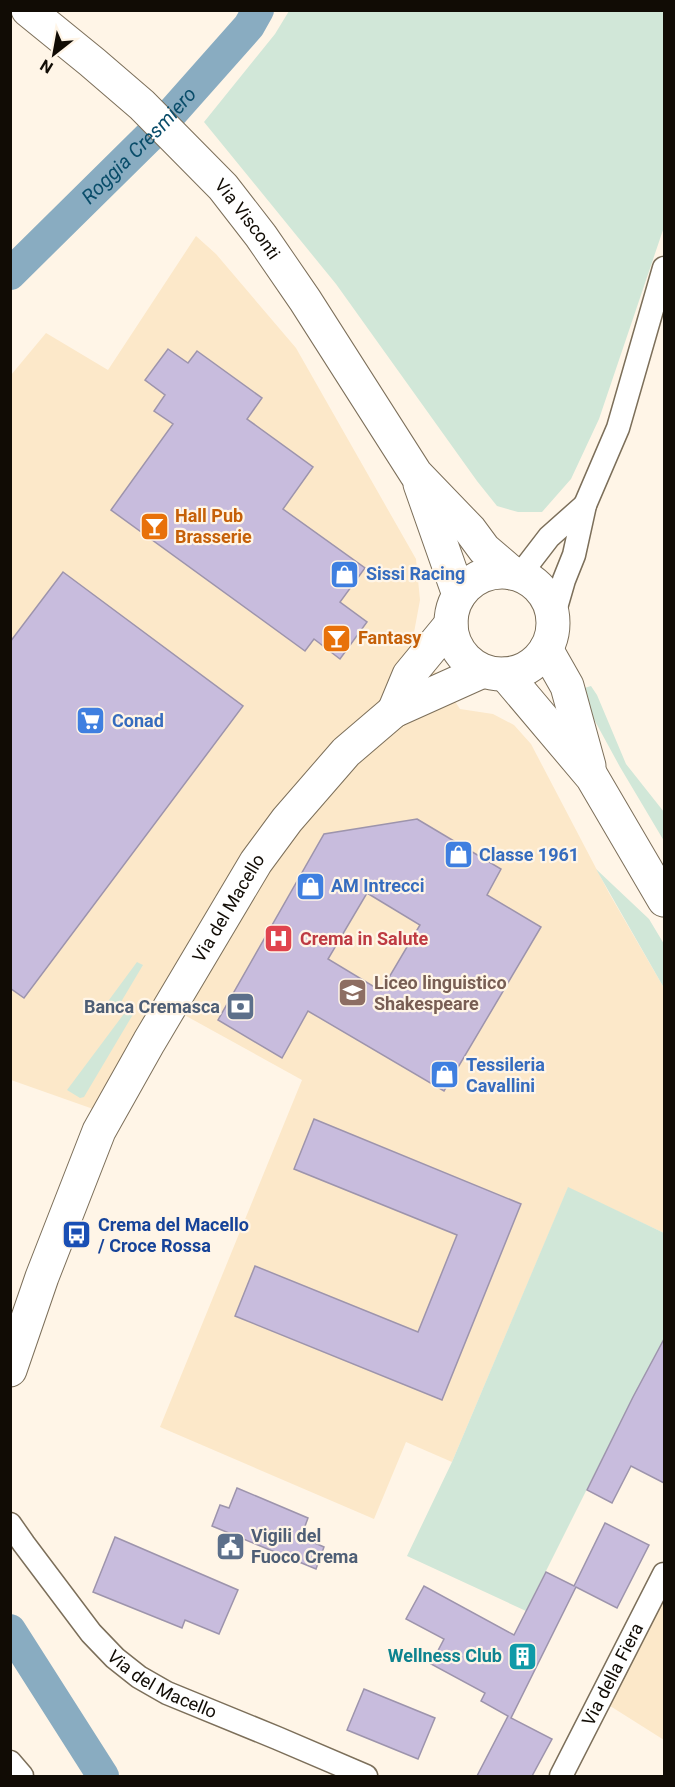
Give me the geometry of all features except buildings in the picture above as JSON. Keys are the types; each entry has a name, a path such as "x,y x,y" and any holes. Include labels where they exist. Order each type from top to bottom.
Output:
{"main road":[{"name":"Via Visconti","path":"28,10 142,105 223,187 261,236 305,300 416,474 470,530 484,549 516,574"},
{"name":"Via Visconti","path":"416,474 440,545 455,609"},
{"path":"592,777 567,687 549,634 548,602 540,589 516,574 497,573 482,576 469,584 455,609 453,639 460,652 470,663 494,673 592,777 664,900"},
{"name":"Via del Macello","path":"394,711 409,675 455,609"},
{"path":"494,673 517,672 529,667 538,659 549,634"},
{"name":"Via del Macello","path":"10,1370 42,1277 99,1131 256,862 286,820 346,752 394,711 494,673"},
{"path":"10,1307 42,1277"}],"street":[{"path":"549,634 564,580 574,555 585,505 618,428 664,272"},
{"path":"516,574 549,537 585,505"},
{"name":"Via del Macello","path":"10,1524 91,1633 115,1658 139,1677 167,1694 366,1776"},
{"name":"Via della Fiera","path":"561,1776 664,1574"},
{"path":"10,1762 22,1776"}],"shaded area":[{"path":"196,236 216,254 296,348 416,559 420,600 413,638 460,709 493,714 514,725 531,744 609,893 664,988 664,1233 568,1188 452,1462 406,1442 374,1519 160,1427 302,1080 159,1001 96,1110 11,1080 11,375 46,333 108,370"},
{"path":"664,1591 664,1740 607,1704"}],"green space":[{"path":"289,11 664,11 664,227 599,419 571,479 542,512 518,512 497,506 336,284 204,122 275,34"},
{"path":"591,686 626,764 664,812 664,841 578,690"},
{"path":"596,869 649,919 664,944 664,988"},
{"path":"137,962 143,965 121,1002 135,1011 84,1097 80,1098 67,1090 126,1011 109,1000"},
{"path":"568,1187 664,1233 664,1339 526,1611 407,1556 452,1462"}],"waterway":[{"name":"Roggia Cresmiero","path":"10,274 163,123 249,26 258,10"},
{"name":"Roggia Cresmiero","path":"10,1630 103,1776"}],"place":[{"name":"Hall Pub Brasserie","path":"154,526"},
{"name":"Sissi Racing","path":"345,574"},
{"name":"Fantasy","path":"337,638"},
{"name":"Conad","path":"91,721"},
{"name":"Classe 1961","path":"458,855"},
{"name":"AM Intrecci","path":"310,886"},
{"name":"Crema in Salute","path":"279,939"},
{"name":"Liceo linguistico Shakespeare","path":"353,993"},
{"name":"Banca Cremasca","path":"241,1007"},
{"name":"Tessileria Cavallini","path":"445,1075"},
{"name":"Crema del Macello / Croce Rossa","path":"77,1235"},
{"name":"Vigili del Fuoco Crema","path":"230,1546"},
{"name":"Wellness Club","path":"523,1656"}]}
